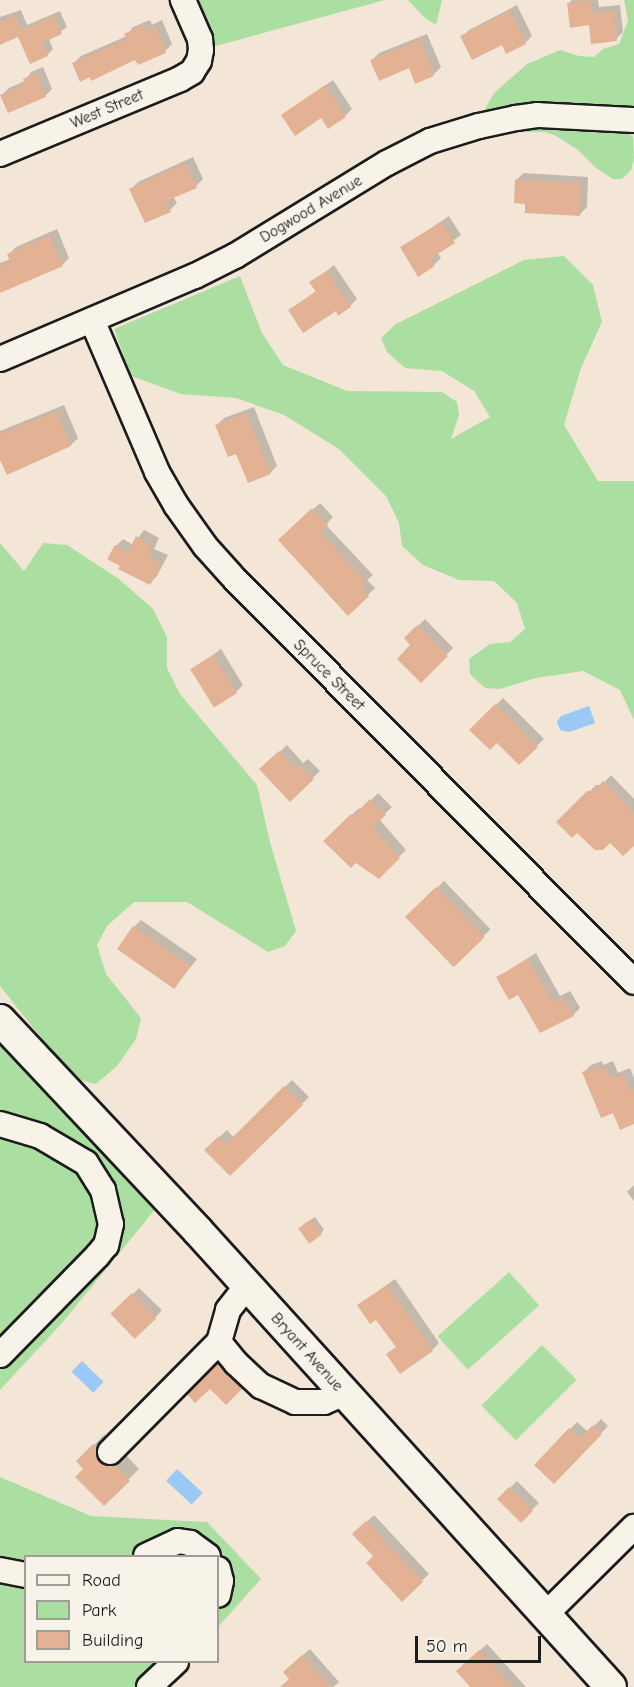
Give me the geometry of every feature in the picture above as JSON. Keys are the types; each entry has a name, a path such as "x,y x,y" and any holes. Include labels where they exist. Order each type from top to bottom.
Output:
{"main road":[{"name":"Bryant Avenue","path":"0,1020 247,1286 611,1687"}],"street":[{"name":"West Street","path":"0,154 192,72 199,61 200,39 183,0"},
{"name":"Dogwood Avenue","path":"0,359 195,276 235,256 387,163 430,141 479,126 516,118 537,116 634,120"},
{"name":"Spruce Street","path":"92,320 157,472 176,505 206,546 232,576 634,982"},
{"path":"0,1124 40,1136 86,1163 103,1190 110,1207 111,1224 106,1245 98,1255 0,1355"},
{"path":"110,1452 219,1342 228,1310 247,1286"},
{"path":"219,1342 236,1363 261,1386 296,1402 324,1402 345,1393"},
{"path":"546,1614 634,1527"},
{"path":"150,1555 178,1541 190,1543 205,1555"},
{"path":"0,1570 24,1575"},
{"path":"219,1573 221,1581 219,1590"},
{"path":"149,1687 175,1663"}],"green space":[{"path":"183,0 385,0 201,50"},
{"path":"408,0 442,0 436,25 424,17"},
{"path":"624,0 634,0 634,114 622,126 633,137 634,158 631,170 622,179 613,179 596,168 578,150 556,136 545,132 520,132 504,126 485,109 494,93 527,64 560,50 579,56 594,57 603,49 619,44 628,21"},
{"path":"564,256 593,285 602,322 581,368 564,425 598,481 634,481 634,720 620,690 583,671 536,678 500,689 485,688 470,674 469,659 490,644 510,642 525,629 517,603 494,581 459,580 423,565 402,546 399,523 386,496 339,449 284,415 236,398 181,394 131,376 114,329 240,276 262,333 283,365 347,391 442,392 457,402 459,415 451,439 490,417 474,391 442,371 405,368 387,352 381,338 396,324 524,260"},
{"path":"0,543 24,571 43,543 67,545 119,579 153,609 167,637 167,668 180,694 257,785 270,842 296,931 285,946 268,952 187,902 134,902 107,926 97,945 106,974 141,1018 136,1039 117,1066 96,1084 80,1080 61,1063 0,986"},
{"path":"0,1040 157,1207 62,1323 0,1390"},
{"path":"509,1272 539,1305 468,1370 438,1336"},
{"path":"542,1345 577,1380 516,1440 481,1406"},
{"path":"0,1477 91,1516 207,1522 261,1579 219,1626 219,1555 24,1555 24,1663 185,1663 163,1687 0,1687"}],"water":[{"path":"589,706 595,723 569,732 560,730 557,722 561,716"},
{"path":"82,1361 104,1382 93,1393 72,1372"},
{"path":"177,1469 203,1493 192,1505 166,1481"}],"building":[{"path":"591,0 592,13 614,11 617,41 591,44 589,25 570,28 567,3"},
{"path":"510,11 526,44 506,54 502,45 472,60 460,36"},
{"path":"15,16 21,30 54,16 62,34 42,43 48,56 30,64 18,37 0,45 0,22"},
{"path":"143,25 145,31 155,26 166,53 138,65 135,60 91,81 90,77 80,82 72,63 127,39 124,34"},
{"path":"420,40 434,76 415,84 409,68 379,81 370,60"},
{"path":"36,73 46,97 8,113 0,95 25,85 23,79"},
{"path":"325,85 346,117 328,129 321,118 295,136 281,115"},
{"path":"186,163 197,188 166,201 171,212 145,223 129,189"},
{"path":"515,180 582,183 580,216 525,213 525,204 514,203"},
{"path":"441,222 455,243 430,259 435,266 418,277 400,247"},
{"path":"50,235 63,266 0,293 0,266 10,262 7,254"},
{"path":"327,271 351,307 338,316 336,311 303,333 288,310 316,292 309,282"},
{"path":"57,411 71,446 7,475 0,460 0,434"},
{"path":"246,413 271,474 248,483 236,454 228,457 215,425"},
{"path":"312,508 328,525 320,532 367,583 361,588 369,596 348,616 278,540"},
{"path":"136,536 153,546 148,556 162,563 150,585 118,569 120,566 107,559 115,545 128,552"},
{"path":"417,625 448,656 421,683 397,659 410,645 404,638"},
{"path":"213,655 237,693 214,707 190,669"},
{"path":"495,704 538,747 519,765 497,743 490,750 469,730"},
{"path":"279,751 295,769 300,765 314,779 290,802 259,769"},
{"path":"603,781 634,813 634,846 623,856 610,843 603,850 595,850 577,833 572,838 556,822 587,791 593,791"},
{"path":"370,799 386,815 373,827 400,858 379,879 356,863 351,868 323,841"},
{"path":"436,887 485,937 454,967 405,917"},
{"path":"133,926 190,966 174,989 117,949"},
{"path":"528,959 553,1002 563,997 574,1016 540,1033 518,995 509,1000 496,977"},
{"path":"595,1067 596,1071 606,1067 611,1079 623,1074 630,1091 634,1089 634,1124 620,1130 613,1113 601,1118 582,1072"},
{"path":"284,1086 303,1105 230,1176 204,1150 219,1136 226,1144"},
{"path":"311,1219 322,1234 309,1244 298,1228"},
{"path":"387,1285 433,1351 400,1374 386,1354 396,1347 376,1320 370,1324 357,1305"},
{"path":"132,1293 156,1318 135,1339 110,1314"},
{"path":"218,1363 243,1388 226,1405 210,1389 195,1403 187,1394"},
{"path":"593,1425 602,1434 554,1484 534,1465 569,1428 580,1438"},
{"path":"93,1444 97,1447 100,1462 107,1466 115,1465 130,1481 104,1506 75,1477 83,1469 76,1461"},
{"path":"509,1487 533,1511 521,1523 497,1499"},
{"path":"366,1521 423,1582 402,1602 366,1563 373,1556 352,1534"},
{"path":"479,1650 513,1687 470,1687 456,1671"},
{"path":"302,1655 331,1687 280,1687 289,1679 283,1672"}]}
